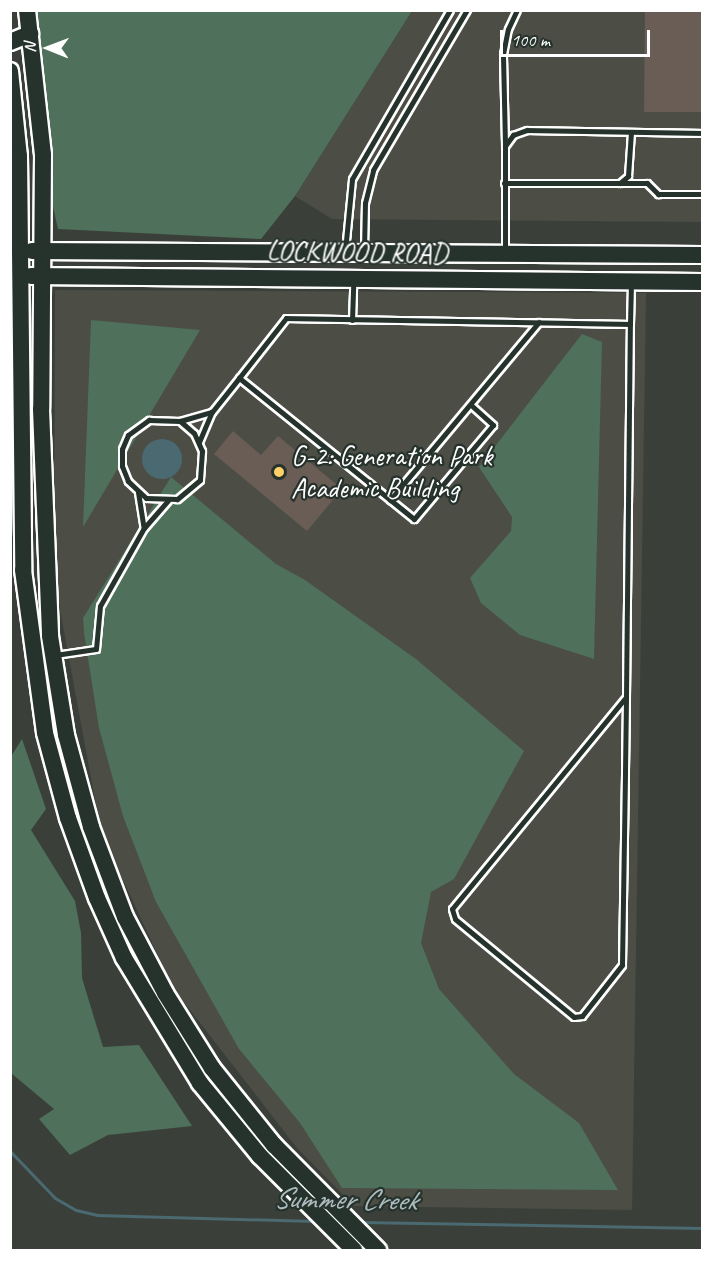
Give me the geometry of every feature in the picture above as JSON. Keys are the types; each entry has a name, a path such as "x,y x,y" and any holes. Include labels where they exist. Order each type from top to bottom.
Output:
{"main road":[{"path":"27,10 42,130 43,518 53,656 69,747 91,827 125,917 165,993 212,1068 274,1145 378,1251"},
{"path":"10,42 30,34"},
{"path":"10,71 18,156 15,276 23,570 45,733 68,818 97,897 124,958 200,1083 260,1156 354,1251"},
{"name":"LOCKWOOD ROAD","path":"15,251 364,251 702,255"},
{"path":"345,251 354,279"},
{"path":"354,279 364,251"},
{"name":"LOCKWOOD ROAD","path":"15,276 702,282"}],"lane":[{"path":"345,251 351,178 450,10"},
{"path":"364,251 368,186 387,146 467,10"},
{"path":"505,253 506,146 503,54 508,29 517,10"},
{"path":"388,113 402,120"},
{"path":"506,146 513,135 527,130 702,133"},
{"path":"620,183 628,176 631,132"},
{"path":"375,137 387,146"},
{"path":"504,183 647,183 658,194 702,194"},
{"path":"352,320 354,279"},
{"path":"626,697 452,909 455,919 574,1017 582,1016 622,966 626,697 630,282"},
{"path":"199,442 212,412 286,318 630,324"},
{"path":"390,500 539,321"},
{"path":"239,378 414,519 493,425 471,405"},
{"path":"180,421 199,442 204,461 200,480 185,495 168,500 146,498 138,492 122,466 122,449 128,435 149,420 180,421 212,412"},
{"path":"138,492 144,528"},
{"path":"53,656 96,649 100,606 144,528 168,500"}],"shaded area":[{"path":"412,11 702,11 702,222 332,219 295,196"},
{"path":"55,290 646,293 632,1210 354,1206 297,1148 173,988 101,832 54,577"}],"green space":[{"path":"35,11 412,11 295,196 261,239 58,229 53,207 51,153"},
{"path":"91,320 200,330 83,527"},
{"path":"582,334 602,342 594,659 520,635 481,603 470,578 511,531 512,517 479,467"},
{"path":"171,477 276,564 305,580 416,659 524,751 454,879 431,892 421,943 439,989 514,1074 579,1123 618,1190 342,1188 300,1123 239,1049 156,902 123,816 99,728 84,633 83,618"},
{"path":"22,739 46,809 31,830 75,901 81,933 82,978 103,1047 139,1045 192,1126 108,1135 70,1155 39,1119 54,1109 11,1073 10,758"}],"water":[{"path":"162,439 170,440 176,445 181,451 181,467 176,473 170,478 162,479 154,478 148,473 143,467 142,459 143,451 148,445 154,440"}],"building":[{"path":"645,10 702,10 702,112 644,112"},
{"name":"G-2: Generation Park Academic Building","path":"233,431 261,455 278,436 342,489 307,531 214,454"}],"waterway":[{"name":"Summer Creek","path":"10,1151 55,1198 76,1210 97,1215 315,1221"},
{"name":"Summer Creek","path":"360,1222 702,1228"}],"place":[{"name":"G-2: Generation Park Academic Building","path":"279,472"}]}
